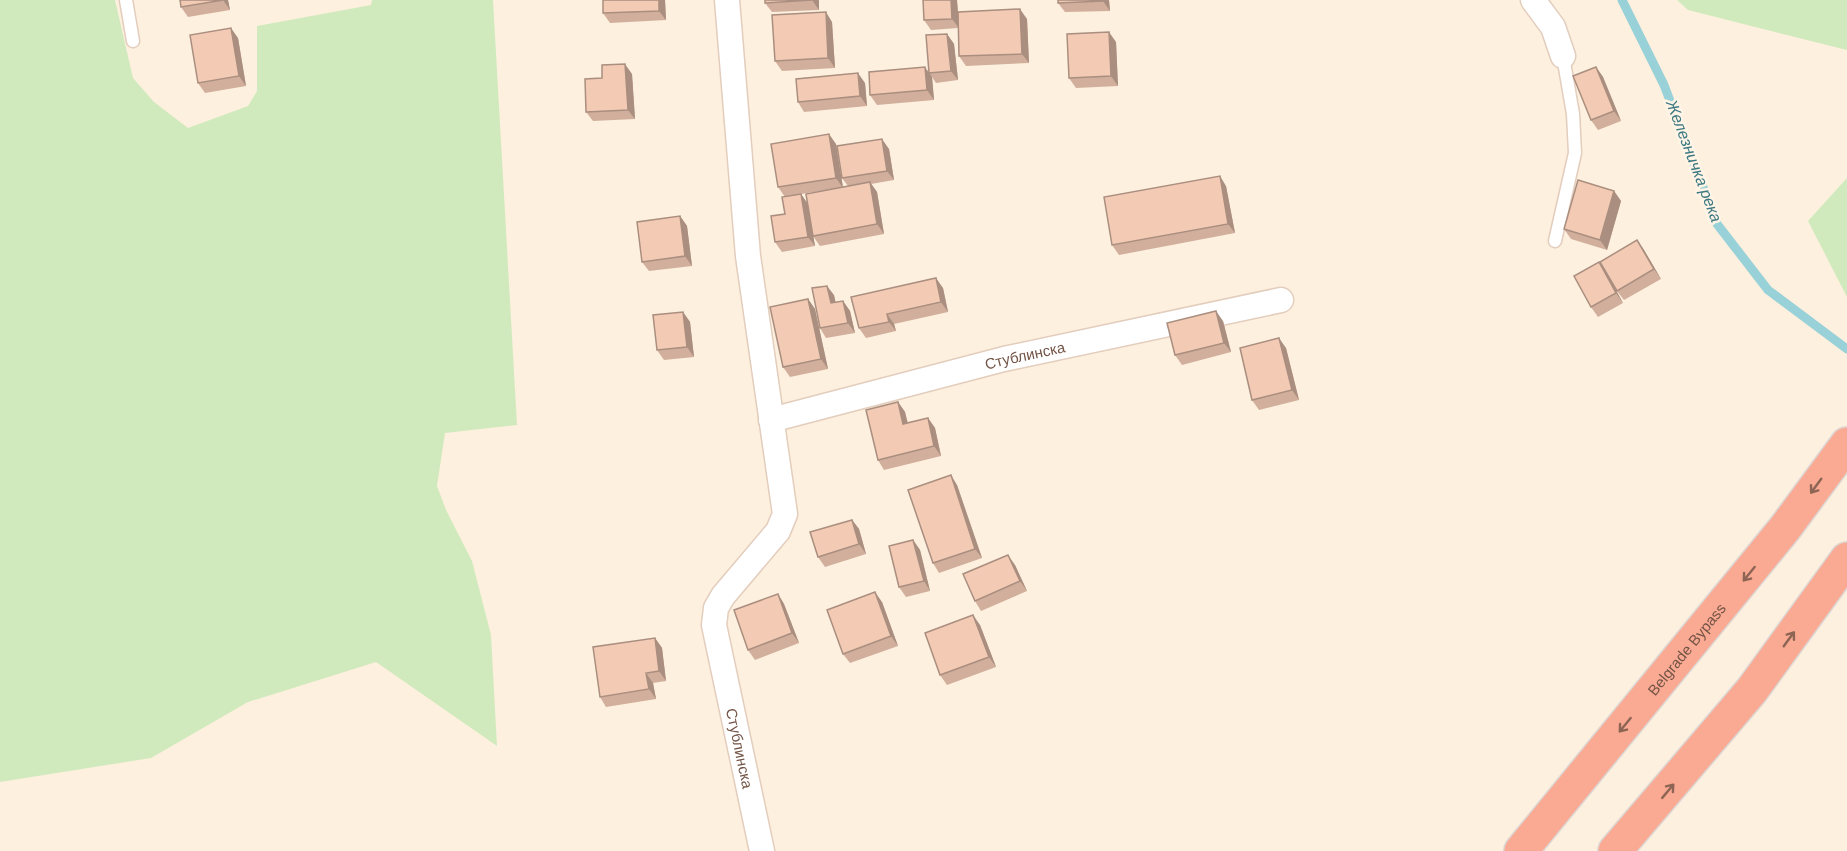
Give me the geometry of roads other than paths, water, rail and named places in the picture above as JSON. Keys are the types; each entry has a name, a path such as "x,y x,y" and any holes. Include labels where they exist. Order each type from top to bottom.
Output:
{"highway":[{"name":"Belgrade Bypass","path":"1521,851 1785,528 1847,444"},
{"path":"1625,850 1646,818 1752,690 1847,560"}],"street":[{"name":"Стублинска","path":"727,0 748,256 784,504 784,521 723,596 716,608 714,626 762,851"},
{"path":"1533,0 1553,27 1563,56"},
{"name":"Стублинска","path":"771,420 1004,359 1281,300"}],"lane":[{"path":"126,0 133,41"},
{"path":"1555,241 1575,153 1573,114 1563,56"}],"waterway":[{"name":"Железничка река","path":"1622,0 1664,85 1717,224 1768,290 1847,349"}]}
